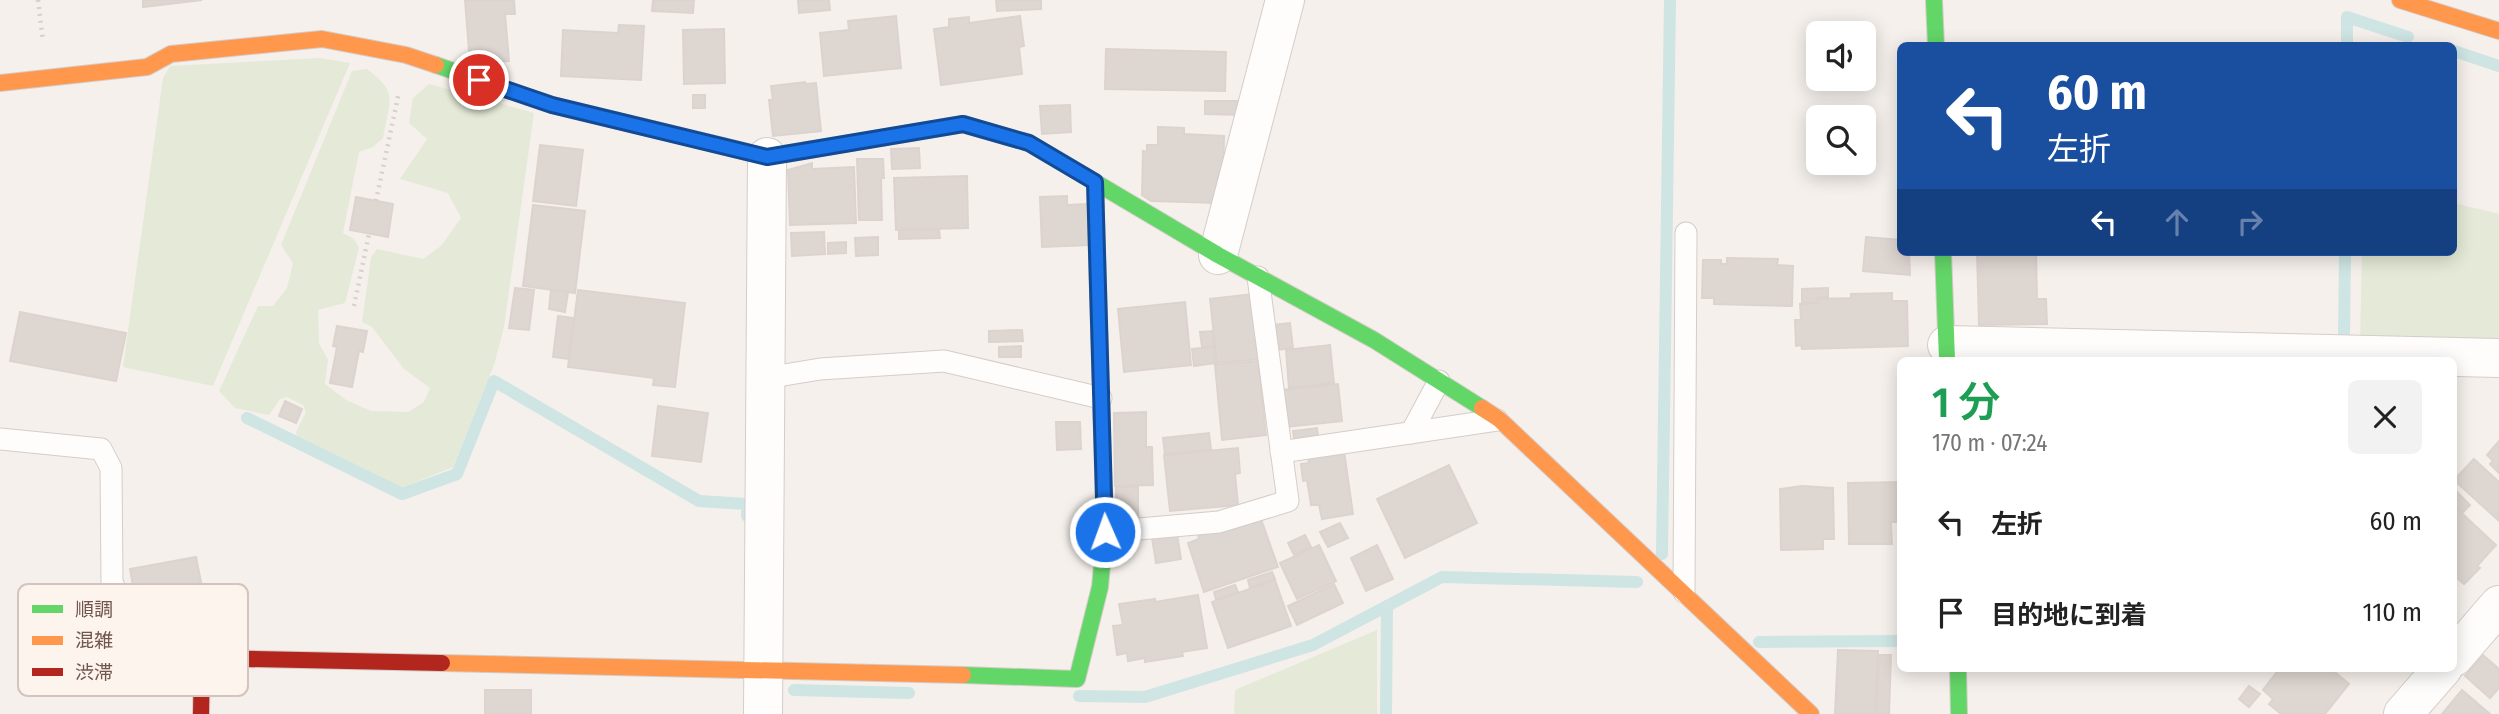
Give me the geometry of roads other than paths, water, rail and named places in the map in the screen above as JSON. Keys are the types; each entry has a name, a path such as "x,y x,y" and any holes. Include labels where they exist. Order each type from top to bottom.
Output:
{"street":[{"path":"1218,255 1285,0"},
{"path":"1934,0 1936,42"},
{"path":"2400,0 2499,31"},
{"path":"0,83 147,67 171,54 322,40 406,55 552,105 767,157 963,124 1029,143 1218,255 1374,340 1499,419 1811,714"},
{"path":"763,714 767,157"},
{"path":"248,659 763,669 1077,679 1100,587 1105,532 1095,182"},
{"path":"1943,256 1947,353 2389,357"},
{"path":"2457,358 2499,358"},
{"path":"2457,654 2499,605"},
{"path":"1958,672 1959,714"},
{"path":"2403,714 2440,672"},
{"path":"201,696 201,714"}],"lane":[{"path":"1684,592 1686,233"},
{"path":"1105,532 1219,522 1288,501 1258,277"},
{"path":"766,378 820,369 944,361 1101,398"},
{"path":"1411,433 1439,381"},
{"path":"1281,452 1499,419"},
{"path":"0,439 101,449 111,468 113,584"}],"waterway":[{"path":"1662,554 1670,0"},
{"path":"2347,42 2347,17 2408,37"},
{"path":"2457,52 2499,66"},
{"path":"2344,338 2345,256"},
{"path":"247,418 402,494 457,474 494,381 699,501 747,504 747,516"},
{"path":"1079,696 1145,697 1313,645 1442,577 1637,582"},
{"path":"1386,714 1387,606"},
{"path":"1759,642 1897,641"},
{"path":"794,690 909,693"}]}
